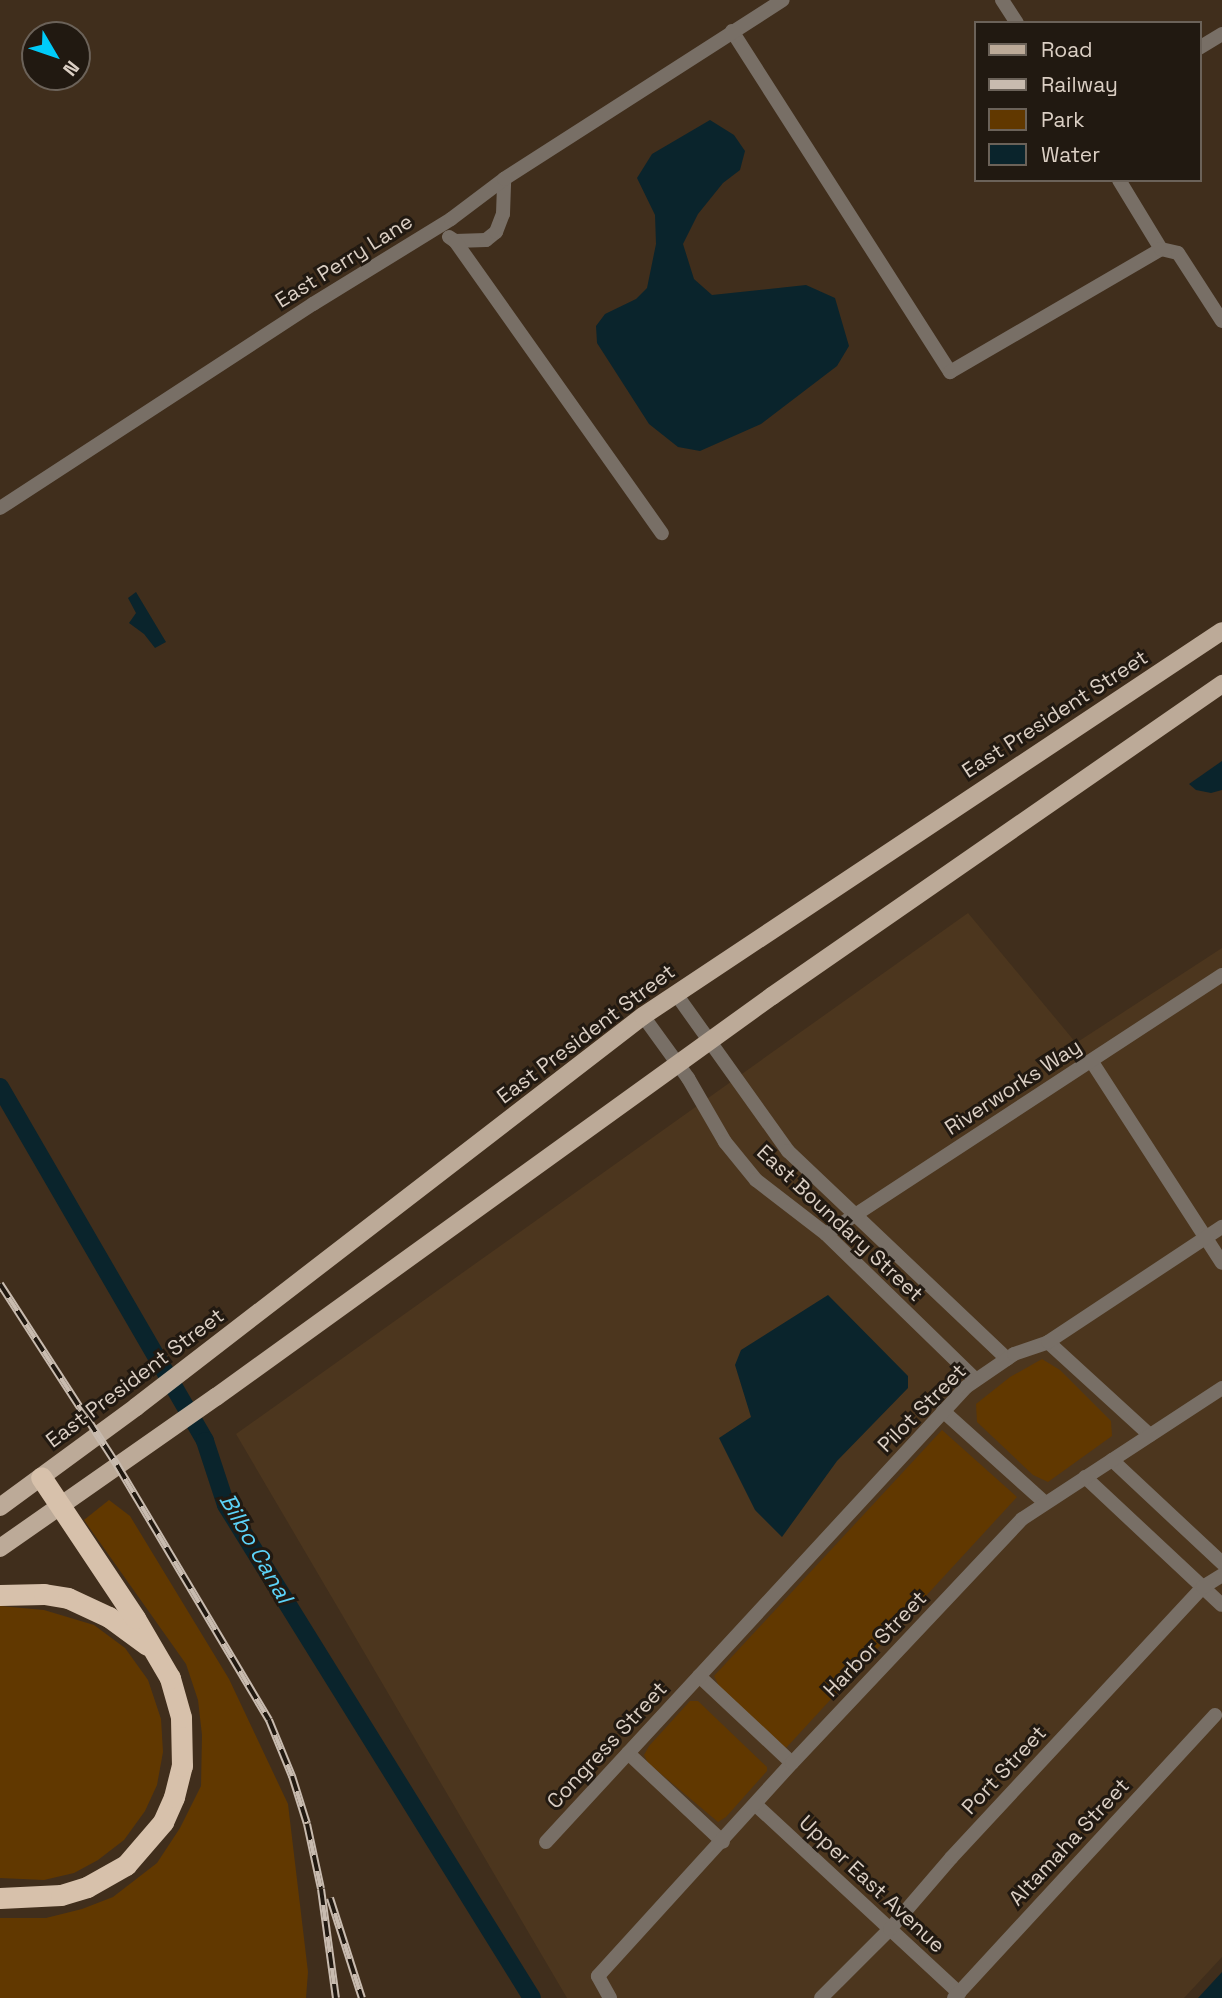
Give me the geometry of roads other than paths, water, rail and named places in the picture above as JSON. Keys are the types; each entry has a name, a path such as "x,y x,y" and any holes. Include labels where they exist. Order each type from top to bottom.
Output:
{"highway":[{"path":"0,1898 52,1896 87,1887 126,1865 148,1844 163,1822 178,1784 183,1734 174,1689 157,1653 41,1477"},
{"path":"0,1595 44,1594 68,1598 109,1618 157,1653"}],"main road":[{"name":"East President Street","path":"0,1507 192,1364 643,1016 1222,631"},
{"path":"0,1548 216,1397 676,1064 1222,684"}],"street":[{"path":"783,0 732,32 950,372 1161,249 1178,253 1222,321"},
{"path":"1002,0 1016,21"},
{"name":"East Perry Lane","path":"0,508 313,304 436,229 504,179 732,32"},
{"path":"1201,47 1222,34"},
{"path":"455,241 486,240 496,233 503,214 504,179"},
{"path":"1120,182 1161,249"},
{"path":"436,229 455,241 662,533"},
{"name":"Riverworks Way","path":"826,1234 1222,975"},
{"name":"East Boundary Street","path":"676,994 774,1135 853,1215 1007,1359"},
{"name":"East Boundary Street","path":"643,1016 725,1142 756,1180 826,1234 976,1380"},
{"path":"1092,1062 1222,1263"},
{"name":"Pilot Street","path":"699,1676 943,1411 976,1380 1007,1359 1048,1342 1222,1227"},
{"path":"1048,1342 1150,1435"},
{"name":"Harbor Street","path":"610,1998 598,1976 723,1842 792,1763 1021,1519 1222,1388"},
{"path":"943,1411 1045,1503"},
{"path":"1112,1460 1222,1563"},
{"path":"1085,1477 1222,1605"},
{"name":"Port Street","path":"821,1998 890,1929 951,1858 1203,1587 1222,1575"},
{"path":"699,1676 792,1763"},
{"name":"Congress Street","path":"546,1842 699,1676"},
{"name":"Altamaha Street","path":"957,1996 1215,1715"},
{"path":"628,1753 723,1842"},
{"name":"Upper East Avenue","path":"756,1805 890,1929 957,1996"}],"water":[{"path":"710,120 734,135 745,151 740,170 723,183 698,214 683,244 694,279 712,295 806,285 835,298 849,346 837,366 761,424 700,451 678,447 649,424 597,343 596,326 605,314 636,299 647,288 656,244 655,215 637,178 652,154"},
{"path":"136,592 166,642 155,648 144,634 129,623 136,613 128,598"},
{"path":"1222,761 1222,790 1211,793 1196,790 1189,784"},
{"path":"828,1295 908,1376 908,1388 837,1461 782,1537 755,1510 719,1438 751,1417 735,1365 741,1350"},
{"path":"1222,1972 1222,1998 1198,1998"}],"waterway":[{"name":"Bilbo Canal","path":"0,1087 205,1441 226,1505 532,1998"}],"railway":[{"path":"0,1284 117,1465 269,1720 292,1776 307,1824 321,1889 336,1998"},
{"path":"330,1898 362,1998"}]}
